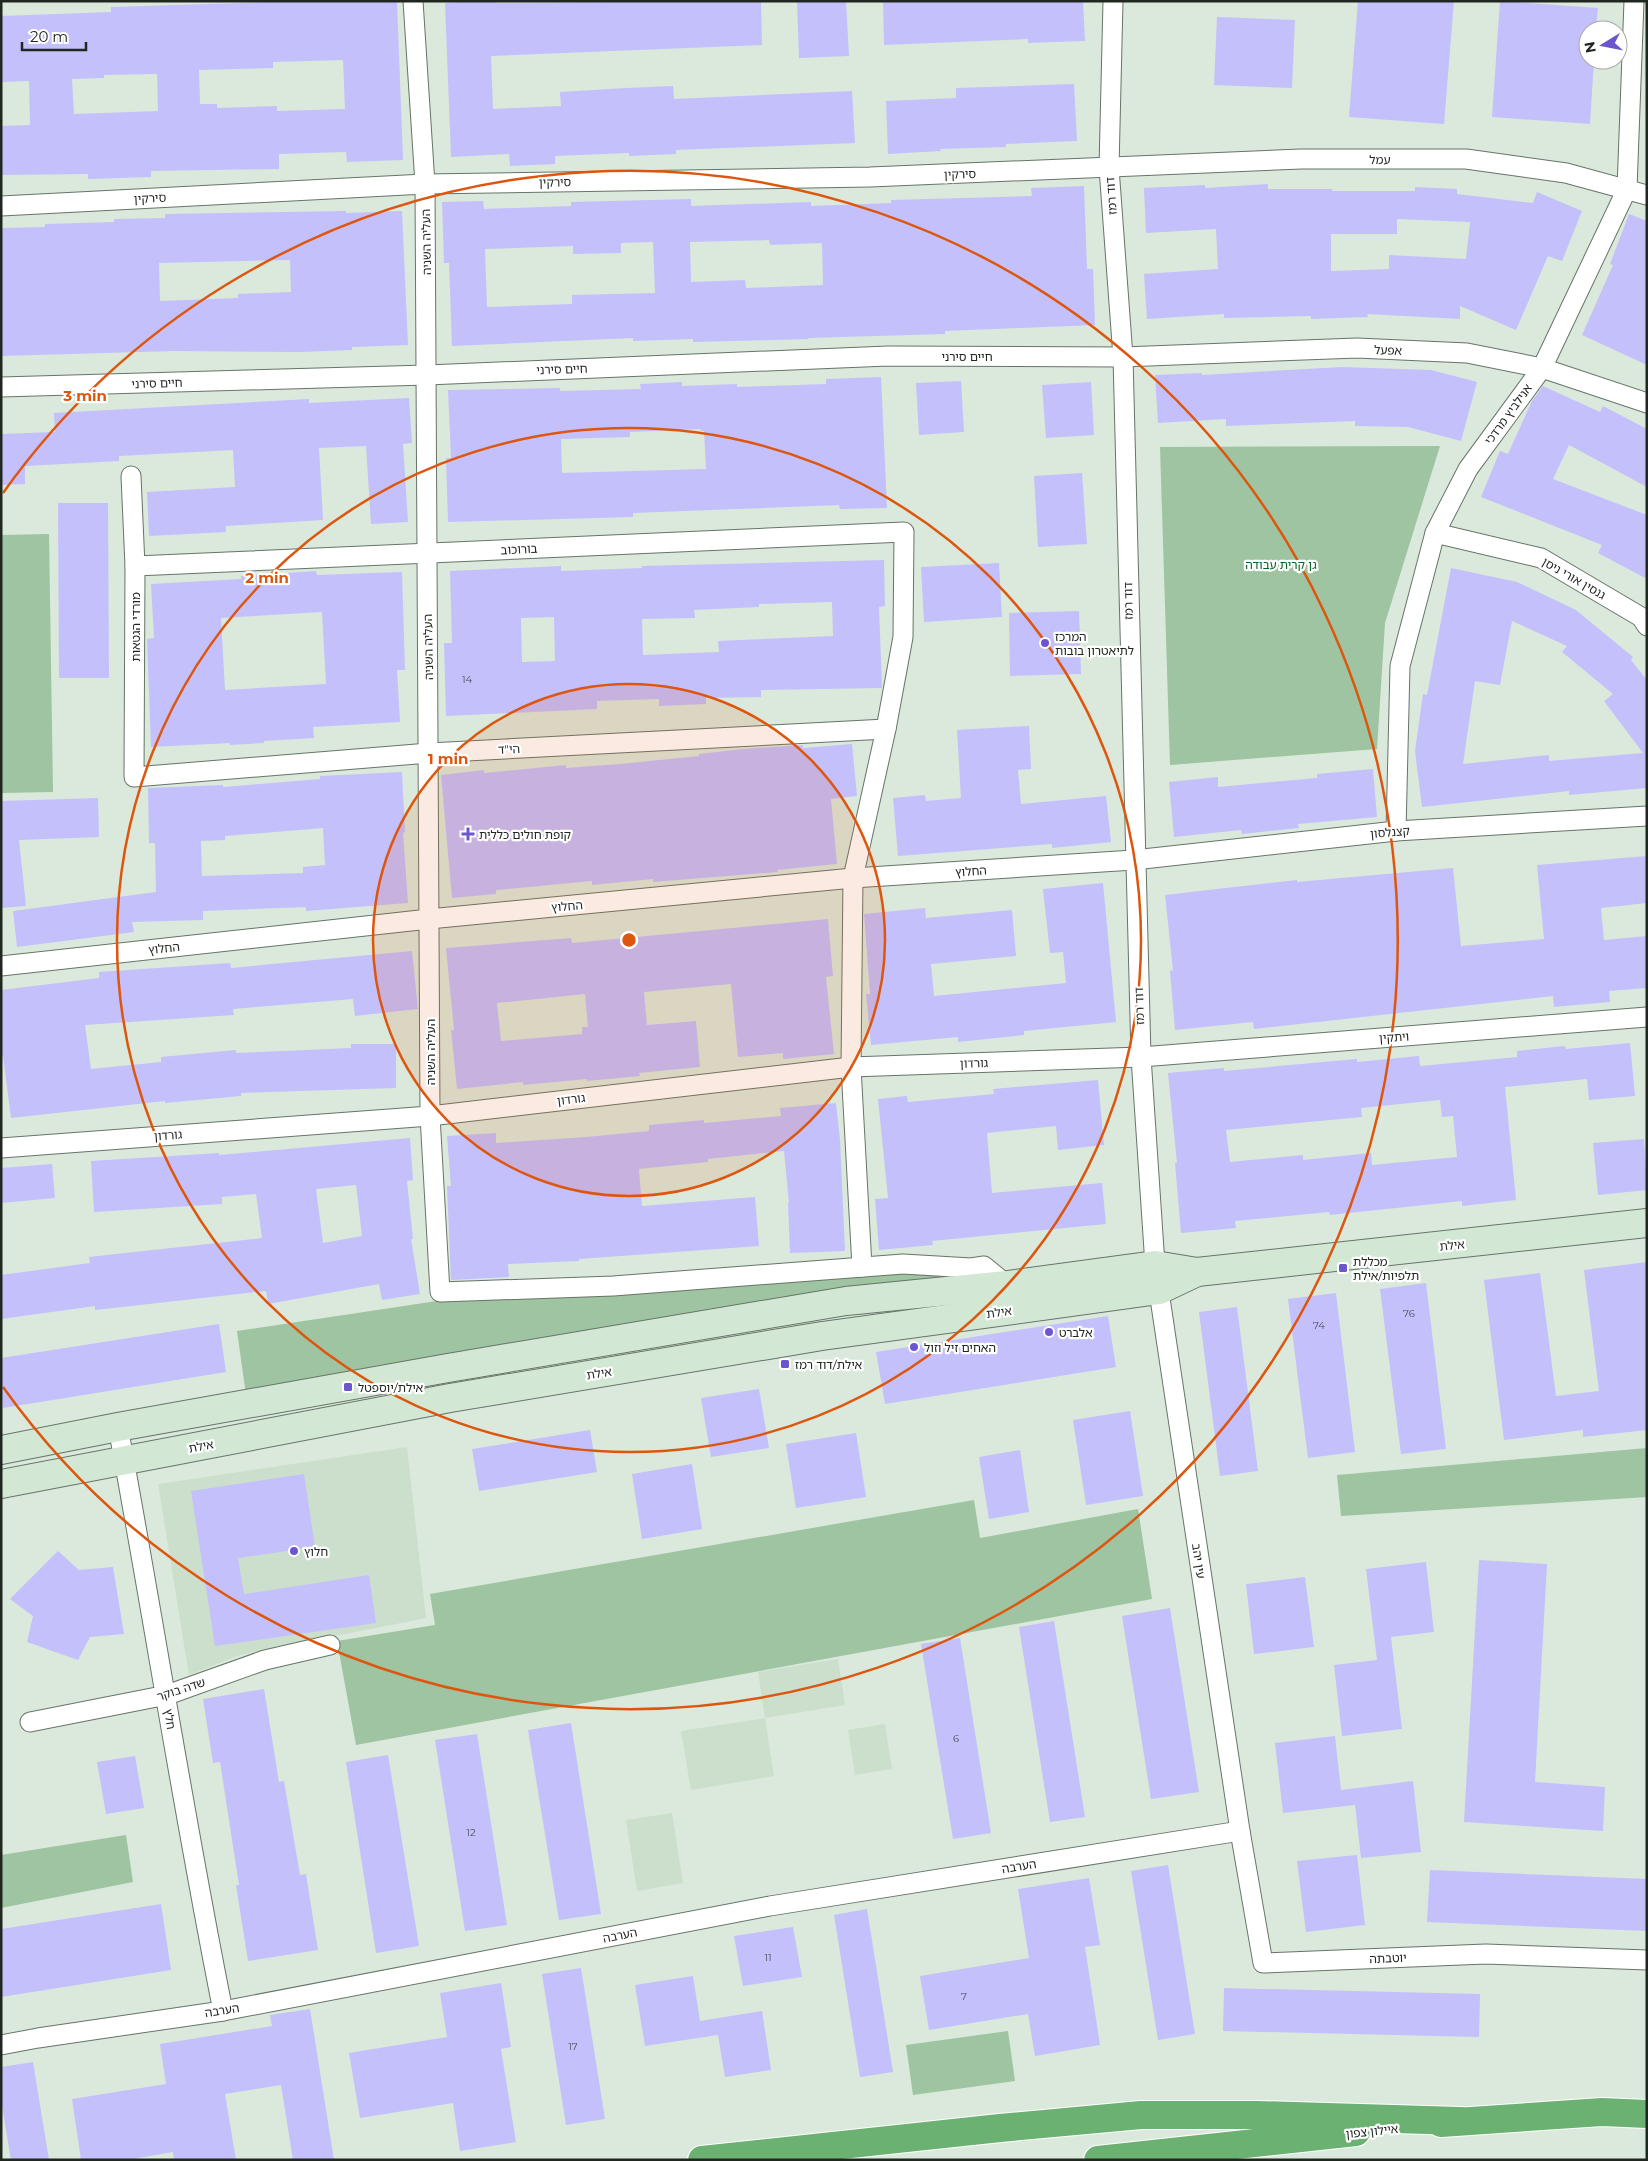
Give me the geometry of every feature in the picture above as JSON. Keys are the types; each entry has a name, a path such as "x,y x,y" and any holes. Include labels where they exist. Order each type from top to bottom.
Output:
{"highway":[{"name":"איילון צפון","path":"1098,2160 1460,2121 1602,2112 1647,2114"},
{"path":"702,2160 1141,2115 1258,2114 1460,2121"}],"street":[{"name":"העליה השניה","path":"413,1 425,184 430,1116 440,1292 613,1286 862,1267"},
{"name":"דוד רמז","path":"1113,1 1109,168 1123,357 1134,860 1141,1057 1157,1277"},
{"name":"אנילביץ מרדכי","path":"1396,831 1400,666 1435,532 1468,469 1542,368 1627,189 1634,1"},
{"name":"עמל","path":"1109,168 1301,159 1466,159 1566,173 1647,195"},
{"name":"סירקין","path":"1,206 425,184 860,178 1109,168"},
{"name":"אפעל","path":"1123,357 1357,348 1467,353 1542,368 1647,403"},
{"name":"חיים סירני","path":"1,387 427,375 888,356 1123,357"},
{"name":"מורדי הגטאות","path":"131,476 135,566 134,777"},
{"name":"בורוכוב","path":"135,566 904,532 903,637 886,729"},
{"name":"גנסין אורי ניסן","path":"1435,532 1541,558 1641,617 1647,626"},
{"name":"הי\"ד","path":"134,777 429,754 886,729"},
{"path":"886,729 853,878 851,1067 862,1267 903,1264 971,1268 984,1266 1007,1285"},
{"name":"קצנלסון","path":"1134,860 1396,831 1647,816"},
{"name":"החלוץ","path":"1,966 429,919 853,878 1134,860"},
{"name":"ויתקין","path":"1141,1057 1647,1017"},
{"name":"גורדון","path":"1,1148 430,1116 851,1067 1141,1057"},
{"name":"אילת","path":"1,1484 460,1396 822,1336 1157,1277 1647,1223"},
{"name":"אילת","path":"1,1450 118,1427 448,1368 846,1301 1007,1285 1157,1277"},
{"name":"עין יהב","path":"1157,1277 1240,1831"},
{"name":"חלץ","path":"118,1427 167,1696 193,1860 223,2011"},
{"name":"שדה בוקר","path":"30,1722 167,1696 265,1660 330,1645"},
{"name":"יוטבתה","path":"1240,1831 1263,1963 1486,1954 1647,1960"},
{"name":"הערבה","path":"1,2045 223,2011 770,1906 1240,1831"}],"shaded area":[{"name":"חלוץ","path":"407,1447 426,1618 240,1655 189,1675 158,1484"},
{"path":"838,1659 845,1705 765,1718 758,1672"},
{"path":"765,1718 774,1776 691,1790 681,1731"},
{"path":"885,1724 892,1769 855,1775 848,1730"},
{"path":"672,1813 683,1883 637,1891 626,1820"}],"green space":[{"name":"גן קרית עבודה","path":"1440,446 1385,623 1377,749 1170,765 1160,447"},
{"path":"49,534 53,792 1,793 1,535"},
{"path":"903,1269 980,1271 982,1283 246,1395 237,1331 477,1295"},
{"path":"1647,1448 1647,1497 1341,1516 1337,1475"},
{"path":"974,1500 980,1538 1138,1509 1152,1599 356,1745 337,1641 435,1625 430,1594"},
{"path":"126,1835 133,1882 1,1908 1,1855"},
{"path":"1008,2031 1015,2081 913,2095 906,2045"}],"building":[{"path":"304,1 397,1 403,160 347,162 346,152 279,154 279,169 151,171 151,177 88,179 88,174 1,175 1,126 30,125 29,81 1,82 1,16 111,12 111,7","holes":["343,60 345,109 277,111 277,106 217,108 217,104 200,104 199,70 273,68 273,62","157,74 158,111 74,114 72,79 104,78 104,75"]},
{"path":"496,1 496,3 761,1 762,45 491,56 493,109 561,106 560,92 626,88 673,86 674,99 852,91 855,143 676,150 676,154 629,156 629,153 555,156 555,164 510,166 509,154 451,157 445,3"},
{"path":"797,1 846,1 849,56 799,58"},
{"path":"883,1 1083,1 1085,41 1028,43 1028,39 884,45"},
{"path":"1358,1 1454,1 1444,124 1349,117"},
{"path":"1500,1 1598,8 1597,20 1578,20 1578,70 1593,70 1590,124 1492,117"},
{"path":"1217,17 1295,20 1292,88 1214,85"},
{"path":"1074,84 1077,141 1006,144 1006,147 940,149 941,151 888,154 886,101 956,98 956,88"},
{"path":"1268,184 1268,189 1415,191 1415,187 1457,189 1457,194 1533,203 1537,192 1582,211 1562,261 1548,256 1516,330 1460,306 1460,319 1367,314 1368,317 1311,319 1311,316 1224,318 1224,314 1147,319 1144,274 1218,269 1216,229 1146,233 1144,188 1205,185 1205,188","holes":["1397,219 1470,222 1466,259 1389,255 1389,269 1331,271 1331,234 1397,234"]},
{"path":"1084,186 1087,269 1093,269 1095,325 945,331 945,334 809,339 693,342 693,339 633,341 633,338 452,346 449,263 444,263 442,202 483,201 484,209 571,206 571,202 691,199 691,206 811,202 811,206 891,203 891,200 1032,196 1031,188","holes":["769,240 770,245 822,243 823,285 746,288 745,280 691,282 690,242","653,242 655,293 572,295 572,304 487,307 485,249 573,246 573,254 621,253 621,243"]},
{"path":"402,211 408,345 352,347 352,350 301,352 175,351 1,356 1,228 45,227 45,224 114,222 114,219 165,218 165,214","holes":["290,260 291,292 238,294 238,298 160,301 159,263"]},
{"path":"1629,214 1647,221 1647,365 1582,335 1613,265 1610,264"},
{"path":"1342,367 1431,370 1477,382 1461,441 1408,427 1355,426 1355,421 1226,426 1226,419 1158,423 1155,375 1202,373 1202,375"},
{"path":"881,377 887,508 840,509 839,505 633,513 633,517 448,522 446,458 451,458 448,390 560,388 560,391 641,389 640,384 682,382 682,386 737,384 737,387 826,384 826,379","holes":["701,429 701,431 704,431 706,469 562,473 561,439 630,437 630,432"]},
{"path":"961,381 964,432 919,435 916,383"},
{"path":"1091,382 1094,435 1046,438 1042,385"},
{"path":"1543,386 1600,412 1603,406 1647,429 1647,487 1569,445 1553,479 1647,515 1647,579 1598,553 1602,545 1481,497 1500,451 1508,454 1532,401"},
{"path":"409,398 412,443 403,444 408,522 371,524 366,446 319,448 323,520 226,526 226,532 149,536 147,492 235,487 233,450 119,456 119,461 25,466 25,484 1,485 1,434 55,432 54,413 309,399 309,403"},
{"path":"1082,473 1087,544 1038,547 1034,476"},
{"path":"58,503 108,503 109,678 59,678"},
{"path":"884,560 885,606 879,607 882,688 761,690 761,697 706,698 706,704 659,706 659,699 597,701 597,709 446,716 444,643 452,643 450,571 561,566 561,571 642,568 642,566","holes":["832,602 833,636 718,641 719,652 643,655 642,619 695,618 694,610 759,607 759,604","554,617 555,661 522,662 521,618"]},
{"path":"999,563 1002,617 924,622 921,567"},
{"path":"1451,568 1517,582 1576,610 1633,657 1631,660 1647,680 1647,788 1569,795 1569,791 1422,807 1415,751 1423,694 1427,695","holes":["1512,621 1567,646 1562,652 1613,694 1604,701 1643,753 1549,761 1549,755 1463,764 1475,681 1500,685"]},
{"path":"316,571 317,575 402,572 405,670 397,670 400,722 313,727 314,738 230,745 230,743 151,747 147,639 154,638 151,584 241,579 241,576","holes":["322,612 326,684 225,690 221,618"]},
{"name":"המרכז לתיאטרון בובות","path":"1079,611 1081,674 1010,676 1009,613"},
{"path":"1029,726 1031,769 1018,770 1021,804 1106,796 1111,842 1052,848 1052,844 898,856 893,798 925,795 926,801 961,798 957,730"},
{"path":"852,744 857,796 831,799 837,864 777,870 778,872 653,882 653,879 592,885 592,881 496,890 496,894 452,898 441,775 484,770 484,773 566,765 566,768 620,764 699,756 699,754 743,749 803,745 803,748"},
{"path":"1373,769 1377,817 1298,824 1299,828 1242,834 1241,830 1174,837 1169,782 1218,777 1218,787 1317,778 1317,774"},
{"path":"402,772 405,832 403,833 408,903 306,911 306,907 203,911 203,920 132,922 134,932 17,947 13,911 156,892 155,843 149,843 148,788 223,785 223,787 320,779 320,776","holes":["323,828 325,865 303,867 303,873 202,876 201,841 225,840 225,836"]},
{"path":"98,798 99,837 19,840 26,906 1,908 1,801"},
{"path":"1647,856 1647,903 1601,908 1604,940 1647,936 1647,988 1609,991 1610,1002 1554,1007 1553,996 1254,1029 1253,1022 1175,1030 1170,971 1173,970 1165,895 1297,880 1297,882 1453,868 1461,946 1544,939 1537,865"},
{"path":"1103,883 1116,1022 1024,1031 1024,1035 958,1042 958,1037 871,1045 866,994 870,994 864,914 925,908 926,918 1012,910 1016,956 931,964 934,996 1066,983 1063,952 1050,953 1043,889"},
{"path":"828,919 833,976 826,977 834,1054 783,1059 783,1053 738,1057 731,984 644,992 647,1025 696,1021 700,1067 639,1073 640,1076 587,1081 587,1079 523,1085 523,1082 457,1089 451,1030 454,1030 446,948 571,938 572,943","holes":["585,994 588,1027 582,1027 582,1034 501,1041 497,1003"]},
{"path":"412,951 418,1009 355,1016 353,999 233,1009 234,1015 85,1025 91,1069 161,1062 161,1057 236,1050 236,1053 351,1048 351,1044 396,1044 396,1088 241,1093 241,1096 165,1103 165,1101 11,1118 3,1056 1,1056 1,990 99,978 99,972 230,963 231,968"},
{"path":"1630,1043 1635,1096 1589,1100 1587,1079 1505,1087 1516,1200 1462,1206 1462,1201 1330,1215 1329,1212 1235,1221 1236,1228 1181,1233 1175,1163 1177,1163 1168,1073 1224,1068 1224,1071 1357,1059 1357,1062 1419,1056 1420,1066 1517,1057 1517,1051 1565,1046 1566,1049","holes":["1440,1100 1442,1117 1453,1116 1457,1157 1372,1165 1371,1153 1303,1160 1303,1155 1230,1162 1226,1130 1362,1117 1361,1108"]},
{"path":"1098,1080 1104,1145 1058,1150 1056,1126 987,1133 992,1193 1102,1183 1106,1224 932,1241 933,1245 879,1250 875,1199 888,1198 878,1099 907,1096 908,1102 994,1094 993,1089"},
{"path":"836,1103 840,1140 845,1251 790,1253 789,1203 784,1151 708,1159 708,1162 639,1169 642,1206 755,1197 759,1246 579,1259 579,1261 508,1264 509,1277 451,1280 447,1186 451,1186 447,1136 496,1133 496,1143 586,1137 649,1131 649,1125 704,1120 704,1123 781,1116 780,1108"},
{"path":"410,1138 413,1180 407,1181 413,1239 411,1239 420,1294 382,1300 379,1284 268,1304 266,1291 95,1310 95,1306 1,1319 1,1275 90,1263 89,1257 262,1238 256,1194 222,1197 222,1204 94,1212 91,1161 219,1153 219,1155","holes":["356,1185 362,1236 323,1243 316,1189"]},
{"path":"1644,1139 1647,1190 1598,1195 1593,1143"},
{"path":"52,1164 55,1198 1,1203 1,1168"},
{"path":"1647,1262 1647,1430 1583,1437 1583,1430 1504,1440 1484,1280 1540,1273 1556,1396 1599,1391 1584,1270"},
{"path":"1426,1283 1446,1449 1401,1454 1380,1289"},
{"path":"1336,1293 1355,1452 1308,1458 1288,1299"},
{"path":"1237,1307 1258,1471 1220,1476 1199,1312"},
{"path":"1108,1316 1116,1367 885,1404 876,1352"},
{"path":"219,1324 226,1372 3,1408 1,1358"},
{"path":"759,1389 769,1448 711,1457 701,1398"},
{"path":"1130,1411 1143,1496 1086,1505 1073,1420"},
{"path":"590,1430 597,1472 479,1491 472,1449"},
{"path":"856,1433 866,1497 796,1508 786,1444"},
{"path":"1020,1450 1029,1512 989,1519 979,1457"},
{"path":"692,1464 702,1529 642,1539 632,1474"},
{"path":"304,1474 315,1547 238,1558 244,1594 369,1575 376,1623 215,1646 191,1491"},
{"path":"58,1551 79,1570 113,1567 124,1634 90,1637 78,1660 27,1642 33,1616 10,1599"},
{"path":"1479,1560 1547,1564 1535,1782 1605,1787 1603,1831 1464,1822"},
{"path":"1426,1562 1434,1632 1391,1637 1402,1729 1342,1736 1334,1665 1377,1660 1366,1569"},
{"path":"1305,1577 1314,1647 1254,1654 1246,1584"},
{"path":"1170,1608 1199,1792 1151,1799 1122,1616"},
{"path":"1054,1621 1085,1817 1050,1822 1019,1627"},
{"path":"960,1638 991,1833 953,1839 921,1644"},
{"path":"264,1689 279,1782 284,1781 300,1875 306,1874 318,1950 248,1961 236,1885 239,1885 220,1762 213,1763 203,1699"},
{"path":"571,1723 601,1914 559,1920 528,1730"},
{"path":"477,1734 507,1925 465,1931 435,1740"},
{"path":"1335,1736 1341,1790 1413,1781 1421,1852 1361,1858 1355,1805 1283,1813 1275,1743"},
{"path":"388,1755 419,1946 376,1953 346,1762"},
{"path":"135,1756 144,1808 106,1814 97,1762"},
{"path":"1357,1855 1365,1925 1306,1932 1297,1861"},
{"path":"1168,1865 1195,2034 1158,2040 1131,1871"},
{"path":"1430,1870 1647,1879 1647,1931 1427,1922"},
{"path":"1089,1878 1100,1945 1085,1947 1100,2045 1035,2056 1028,2014 929,2030 920,1976 1029,1958 1018,1889"},
{"path":"161,1904 171,1970 1,1997 1,1929"},
{"path":"867,1909 893,2072 860,2077 834,1915"},
{"path":"793,1927 802,1977 743,1986 734,1936"},
{"path":"581,1968 605,2119 566,2125 542,1974"},
{"path":"693,1976 700,2021 762,2011 771,2070 725,2077 718,2035 645,2046 635,1985"},
{"path":"501,1983 511,2047 501,2049 516,2142 460,2151 453,2103 360,2118 349,2053 447,2037 440,1993"},
{"path":"1224,1988 1480,1994 1479,2037 1223,2031"},
{"path":"310,2009 334,2160 293,2160 281,2085 225,2094 236,2160 174,2160 173,2152 127,2160 81,2160 72,2099 166,2084 160,2044 272,2026 270,2015"},
{"path":"33,2062 49,2160 11,2160 1,2100 1,2067"}],"place":[{"name":"המרכז לתיאטרון בובות","path":"1045,643"},
{"name":"קופת חולים כללית","path":"468,834"},
{"name":"מכללת תלפיות/אילת","path":"1343,1268"},
{"name":"אלברט","path":"1049,1332"},
{"name":"האחים זיל וזול","path":"914,1347"},
{"name":"אילת/דוד רמז","path":"785,1364"},
{"name":"אילת/יוספטל","path":"348,1387"},
{"name":"חלוץ","path":"294,1551"}]}
